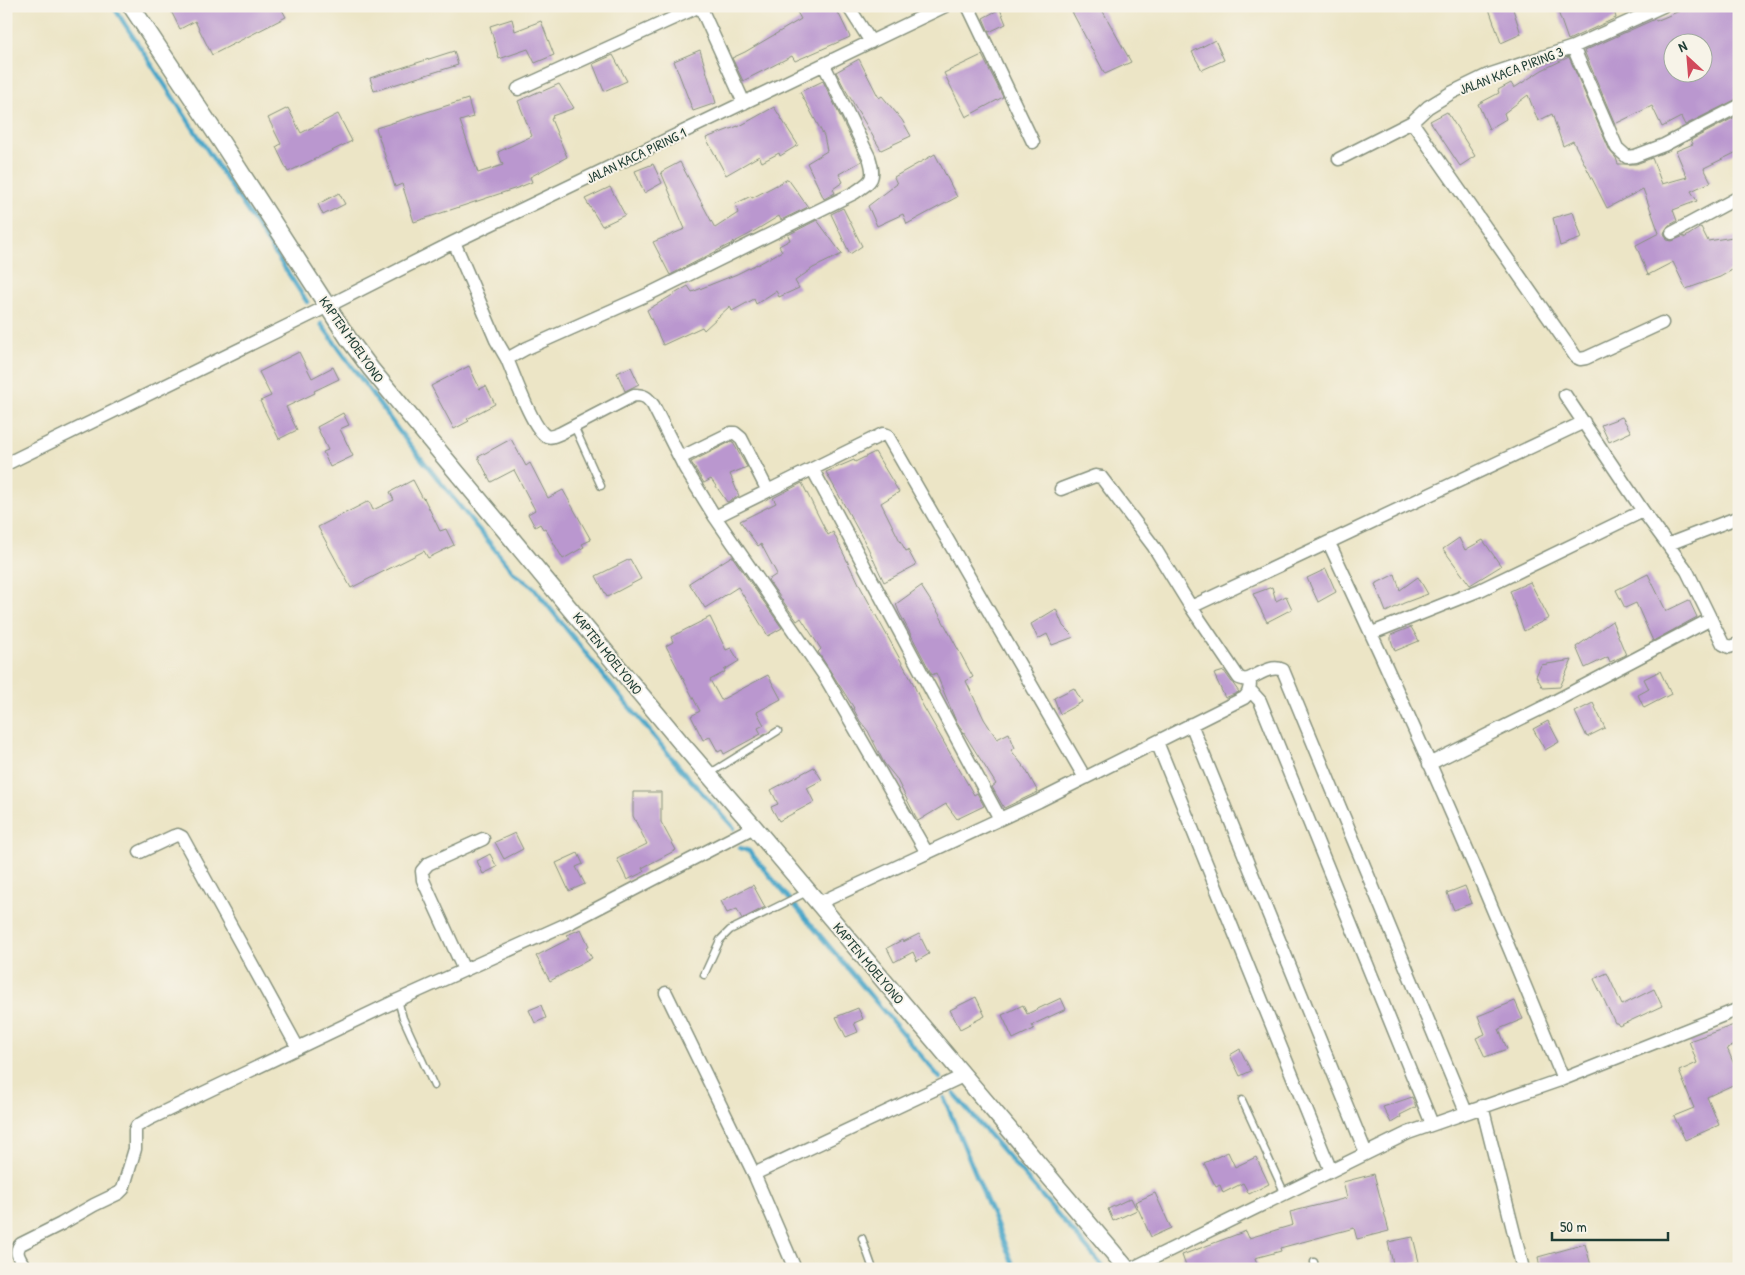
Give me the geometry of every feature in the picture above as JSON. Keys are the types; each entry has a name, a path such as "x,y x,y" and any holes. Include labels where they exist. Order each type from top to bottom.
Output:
{"street":[{"name":"KAPTEN MOELYONO","path":"131,6 348,338 401,406 708,774 1127,1269"},
{"path":"518,89 700,6 744,103"},
{"path":"848,6 871,42"},
{"name":"JALAN KACA PIRING 1","path":"6,464 454,242 945,6"},
{"path":"968,6 1033,142"},
{"name":"JALAN KACA PIRING 3","path":"1339,159 1412,122 1428,107 1480,79 1573,47 1664,6"},
{"path":"1573,47 1617,148 1626,157 1635,156 1664,145 1739,106"},
{"path":"507,359 651,293 854,193 870,183 874,172 824,65"},
{"path":"1412,122 1576,357 1580,359 1586,358 1662,323"},
{"path":"1672,233 1739,197"},
{"path":"454,242 496,340 507,359 528,408 540,430 546,436 552,437 634,395 642,395 648,398 680,458 715,517 824,675 927,853"},
{"path":"1565,395 1643,511 1688,570 1723,644 1729,647 1739,644"},
{"path":"1191,606 1584,422"},
{"path":"680,458 735,433 740,438 768,491"},
{"path":"715,517 883,434 887,434 1085,778"},
{"path":"813,470 1000,819"},
{"path":"1060,489 1095,476 1101,477 1154,547 1239,678 1246,680 1250,684 1260,701 1432,1124"},
{"path":"1372,633 1480,590 1643,511"},
{"path":"1668,544 1739,517"},
{"path":"1329,542 1372,633 1476,870 1564,1079"},
{"path":"1429,764 1544,707 1711,619"},
{"path":"814,897 927,853 1085,778 1244,698 1248,695 1250,684 1277,667 1286,673 1466,1112"},
{"path":"1191,724 1366,1153"},
{"path":"1157,742 1331,1171"},
{"path":"26,1269 17,1253 18,1247 21,1244 119,1193 123,1188 135,1149 135,1130 137,1126 398,1000 570,923 754,827"},
{"path":"140,852 178,834 182,837 298,1048"},
{"path":"464,970 423,880 422,871 428,864 482,839"},
{"path":"666,993 754,1174 795,1269"},
{"path":"1131,1269 1366,1153 1432,1124 1564,1079 1739,1009"},
{"path":"754,1174 963,1076"},
{"path":"1482,1106 1523,1269"}],"lane":[{"path":"574,426 601,486"},
{"path":"708,774 778,731"},
{"path":"704,975 720,940 730,930 814,897"},
{"path":"398,1000 403,1018 434,1086"},
{"path":"1242,1100 1286,1194"},
{"path":"862,1238 873,1269"}],"building":[{"path":"181,6 280,6 286,17 212,55 195,21 180,29 171,11"},
{"path":"808,6 835,6 850,37 795,61 792,56 743,81 732,58 801,19 797,12"},
{"path":"1069,6 1100,6 1131,62 1105,74"},
{"path":"1488,6 1512,6 1521,34 1501,43"},
{"path":"1556,6 1613,6 1616,18 1568,40"},
{"path":"1691,6 1735,6 1739,13 1739,98 1685,125 1681,117 1662,127 1652,106 1615,124 1584,51 1655,19 1656,21"},
{"path":"1000,9 1006,24 989,32 983,18"},
{"path":"512,19 515,31 541,21 554,55 535,63 528,49 499,59 490,26"},
{"path":"1215,40 1224,60 1202,70 1192,52"},
{"path":"700,50 716,103 693,111 674,61"},
{"path":"454,51 458,65 374,91 370,78"},
{"path":"613,55 627,81 604,91 593,64"},
{"path":"982,55 1003,97 966,117 944,73"},
{"path":"1569,57 1610,151 1618,164 1636,164 1652,158 1662,184 1687,177 1676,151 1693,144 1691,140 1739,115 1739,151 1704,168 1711,182 1691,191 1697,201 1673,210 1677,221 1668,226 1664,233 1667,240 1672,241 1684,236 1684,238 1701,227 1708,241 1739,236 1739,266 1720,277 1686,289 1673,262 1648,275 1636,245 1659,233 1643,189 1607,208 1573,141 1563,146 1552,114 1538,121 1528,95 1504,113 1506,119 1489,129 1478,104 1499,93 1498,90 1511,83 1514,88 1542,70"},
{"path":"859,59 879,98 882,96 902,120 911,136 881,150 836,72"},
{"path":"823,81 862,161 839,174 843,182 833,189 835,193 824,199 807,163 827,151 824,136 800,92"},
{"path":"559,84 574,108 552,116 553,118 551,119 567,157 530,177 532,182 414,222 402,184 395,187 376,128 468,99 473,117 460,121 478,173 503,165 498,152 532,136 518,101"},
{"path":"774,107 798,145 780,156 779,153 762,162 759,156 726,175 706,138 738,127"},
{"path":"288,108 301,133 338,114 352,141 288,172 276,147 281,144 268,118"},
{"path":"1447,112 1475,156 1460,166 1430,121"},
{"path":"935,154 957,197 907,224 903,214 877,226 868,206 897,184 894,177"},
{"path":"680,162 715,228 738,213 735,204 751,196 752,198 788,179 808,207 781,220 779,216 748,235 670,275 653,242 685,229 661,172"},
{"path":"653,164 662,183 644,193 635,171"},
{"path":"610,187 625,215 602,226 585,199"},
{"path":"339,193 345,204 323,215 318,204"},
{"path":"843,208 862,246 850,254 831,214"},
{"path":"1573,212 1582,238 1560,246 1553,218"},
{"path":"817,220 842,254 813,268 795,281 799,288 779,297 776,291 756,304 754,299 732,311 730,306 704,330 702,327 663,345 647,310 688,286 692,292 757,265 782,251 779,246 790,240 788,235"},
{"path":"299,352 312,378 333,367 339,379 286,407 297,430 279,439 260,401 271,396 259,372"},
{"path":"469,366 480,389 486,386 495,404 467,419 469,421 454,429 431,386"},
{"path":"631,367 639,384 625,391 617,373"},
{"path":"343,413 349,425 340,429 353,456 330,467 323,452 328,450 317,427"},
{"path":"1622,417 1631,432 1609,442 1601,425"},
{"path":"511,439 526,466 530,463 548,498 563,490 591,540 582,544 584,547 563,559 545,528 543,529 540,524 535,527 528,514 535,510 514,470 491,482 478,457"},
{"path":"732,441 747,467 730,474 739,496 727,502 711,479 704,483 691,462"},
{"path":"875,452 899,492 881,503 899,539 906,551 908,550 916,565 884,582 868,548 826,472 854,460 855,462"},
{"path":"413,480 440,531 446,529 454,545 428,558 424,551 351,588 318,527 369,501 373,510 394,500 390,492"},
{"path":"802,483 828,535 833,532 853,573 913,683 922,704 974,795 977,793 984,806 957,819 946,804 918,821 896,778 884,763 868,731 818,652 821,649 801,618 797,621 768,580 777,574 761,544 758,546 740,521 776,503 773,498"},
{"path":"1459,538 1465,550 1483,540 1501,566 1470,585 1443,549"},
{"path":"732,556 782,628 768,636 738,587 705,608 689,583"},
{"path":"630,559 641,579 607,597 596,576"},
{"path":"1326,569 1336,592 1318,602 1307,578"},
{"path":"1395,574 1400,590 1418,577 1428,594 1386,612 1375,584"},
{"path":"1648,574 1666,611 1689,600 1697,617 1653,641 1636,603 1625,608 1616,590"},
{"path":"1530,582 1549,618 1524,631 1510,591"},
{"path":"921,586 939,614 973,677 966,681 984,719 997,739 1009,733 1015,748 1011,750 1026,770 1038,792 1004,808 992,787 996,784 955,719 936,673 932,675 896,604"},
{"path":"1272,587 1276,601 1286,596 1292,609 1267,622 1253,594"},
{"path":"1056,609 1063,626 1074,637 1052,645 1047,634 1038,639 1031,624"},
{"path":"710,617 726,650 731,648 739,661 724,670 725,672 710,680 721,700 768,675 781,699 757,712 764,725 758,728 761,734 724,754 722,750 718,752 710,737 703,740 691,716 700,711 666,646 673,642 671,637"},
{"path":"1612,621 1626,655 1610,662 1608,657 1585,668 1576,647"},
{"path":"1411,627 1419,641 1395,651 1391,635"},
{"path":"1572,660 1560,687 1543,688 1536,676 1541,665"},
{"path":"1224,671 1239,692 1225,698 1214,674"},
{"path":"1660,671 1671,694 1644,708 1638,695 1649,689 1644,679"},
{"path":"1074,688 1082,702 1060,714 1054,698"},
{"path":"1593,703 1605,728 1587,737 1575,712"},
{"path":"1548,721 1559,742 1545,750 1533,729"},
{"path":"814,767 822,780 807,788 814,802 779,821 771,807 778,804 771,790"},
{"path":"633,792 661,792 661,822 676,850 642,868 644,872 627,880 617,859 647,844 633,816"},
{"path":"515,833 523,849 504,859 495,842"},
{"path":"578,853 583,864 576,867 585,884 569,891 556,863"},
{"path":"490,854 497,867 483,874 477,861"},
{"path":"753,885 765,907 742,919 737,909 727,913 721,901"},
{"path":"1465,886 1472,903 1454,910 1447,893"},
{"path":"581,929 589,946 586,948 592,958 550,981 536,956 569,939 567,935"},
{"path":"919,934 929,954 917,961 913,952 894,962 887,948"},
{"path":"1607,973 1622,1005 1654,989 1662,1006 1619,1026 1615,1023 1594,979"},
{"path":"976,997 985,1016 960,1029 950,1010"},
{"path":"1061,998 1066,1009 1032,1025 1034,1029 1013,1039 1002,1015 1023,1005 1027,1014"},
{"path":"1515,1001 1523,1019 1499,1029 1507,1049 1485,1057 1476,1038 1485,1034 1478,1016"},
{"path":"541,1005 546,1018 535,1023 529,1010"},
{"path":"858,1008 863,1019 854,1023 858,1032 846,1037 836,1017"},
{"path":"1734,1025 1739,1037 1739,1043 1727,1048 1739,1076 1739,1082 1707,1097 1719,1125 1685,1140 1674,1116 1694,1108 1679,1071 1697,1063 1689,1041"},
{"path":"1240,1049 1251,1071 1240,1076 1230,1055"},
{"path":"1412,1097 1416,1107 1400,1115 1401,1117 1391,1123 1383,1107"},
{"path":"1228,1152 1235,1167 1256,1157 1269,1184 1249,1194 1243,1183 1223,1193 1220,1185 1216,1187 1204,1163"},
{"path":"1374,1174 1389,1231 1357,1239 1354,1228 1280,1248 1281,1251 1255,1258 1259,1269 1187,1269 1182,1255 1246,1231 1249,1238 1293,1225 1290,1212 1347,1198 1343,1182"},
{"path":"1155,1193 1171,1228 1151,1237 1135,1202"},
{"path":"1131,1198 1137,1210 1113,1221 1108,1209"},
{"path":"1413,1237 1419,1262 1394,1268 1388,1242"},
{"path":"1585,1244 1592,1269 1540,1269 1538,1257"}],"waterway":[{"path":"113,6 307,302"},
{"path":"321,324 399,431 514,573 533,587 686,775 734,828"},
{"path":"740,848 749,851 940,1078"},
{"path":"954,1094 1105,1269"},
{"path":"944,1098 1015,1269"}]}
